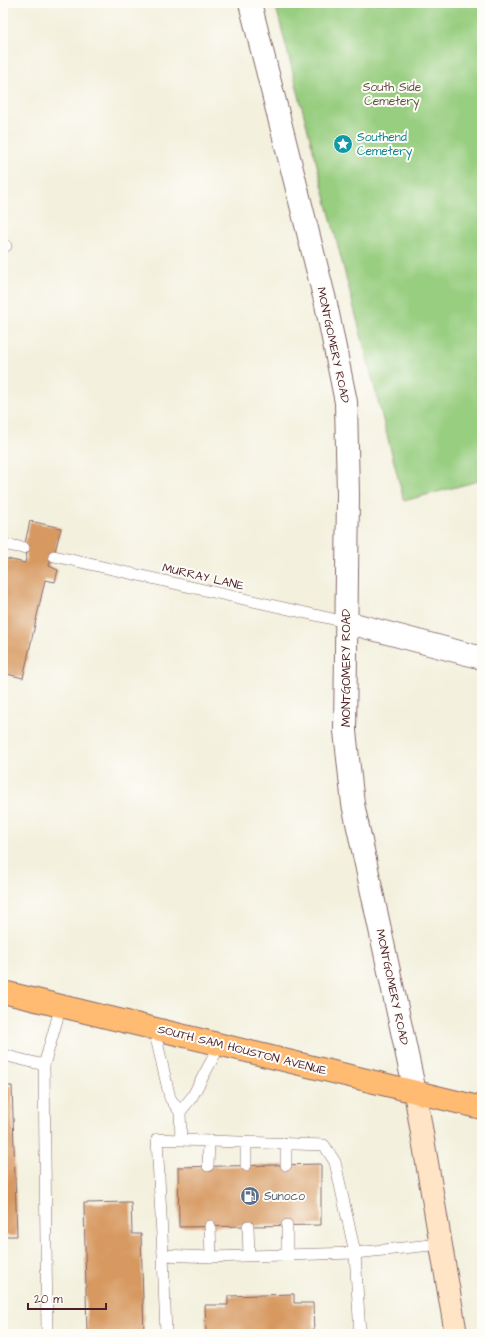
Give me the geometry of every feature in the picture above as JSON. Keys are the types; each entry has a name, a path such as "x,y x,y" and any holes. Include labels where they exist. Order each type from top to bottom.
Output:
{"main road":[{"name":"SOUTH SAM HOUSTON AVENUE","path":"3,992 482,1108"},
{"name":"MONTGOMERY ROAD","path":"415,1092 456,1334"}],"street":[{"name":"MONTGOMERY ROAD","path":"250,3 326,304 346,402 348,495 345,731 352,798 415,1092"},
{"path":"346,622 482,658"}],"lane":[{"path":"3,544 24,548"},
{"name":"MURRAY LANE","path":"54,556 346,622"},
{"path":"47,1334 44,1066 61,1006"},
{"path":"154,1029 170,1098 180,1112 182,1140"},
{"path":"180,1112 192,1097 220,1045"},
{"path":"3,1055 44,1066"},
{"path":"166,1334 157,1140 324,1144 334,1162 355,1252 360,1334"},
{"path":"208,1141 208,1166"},
{"path":"246,1142 246,1165"},
{"path":"286,1143 286,1165"},
{"path":"287,1225 287,1254"},
{"path":"210,1226 210,1257"},
{"path":"248,1226 248,1256"},
{"path":"163,1256 210,1257 355,1252 441,1244"}],"green space":[{"name":"South Side Cemetery","path":"275,3 482,3 482,480 404,501"}],"building":[{"path":"30,521 61,528 53,559 51,558 49,566 58,570 55,582 45,580 23,678 3,673 3,558 25,563 27,553 23,552"},
{"path":"3,1086 12,1086 17,1236 3,1236"},
{"name":"Sunoco","path":"321,1164 321,1225 179,1227 178,1167"},
{"path":"131,1202 132,1234 141,1234 144,1334 87,1334 84,1203"},
{"path":"294,1294 294,1303 313,1303 314,1334 206,1334 205,1305 228,1305 228,1296"}],"place":[{"name":"Southend Cemetery","path":"343,144"},
{"name":"Sunoco","path":"250,1196"}]}
